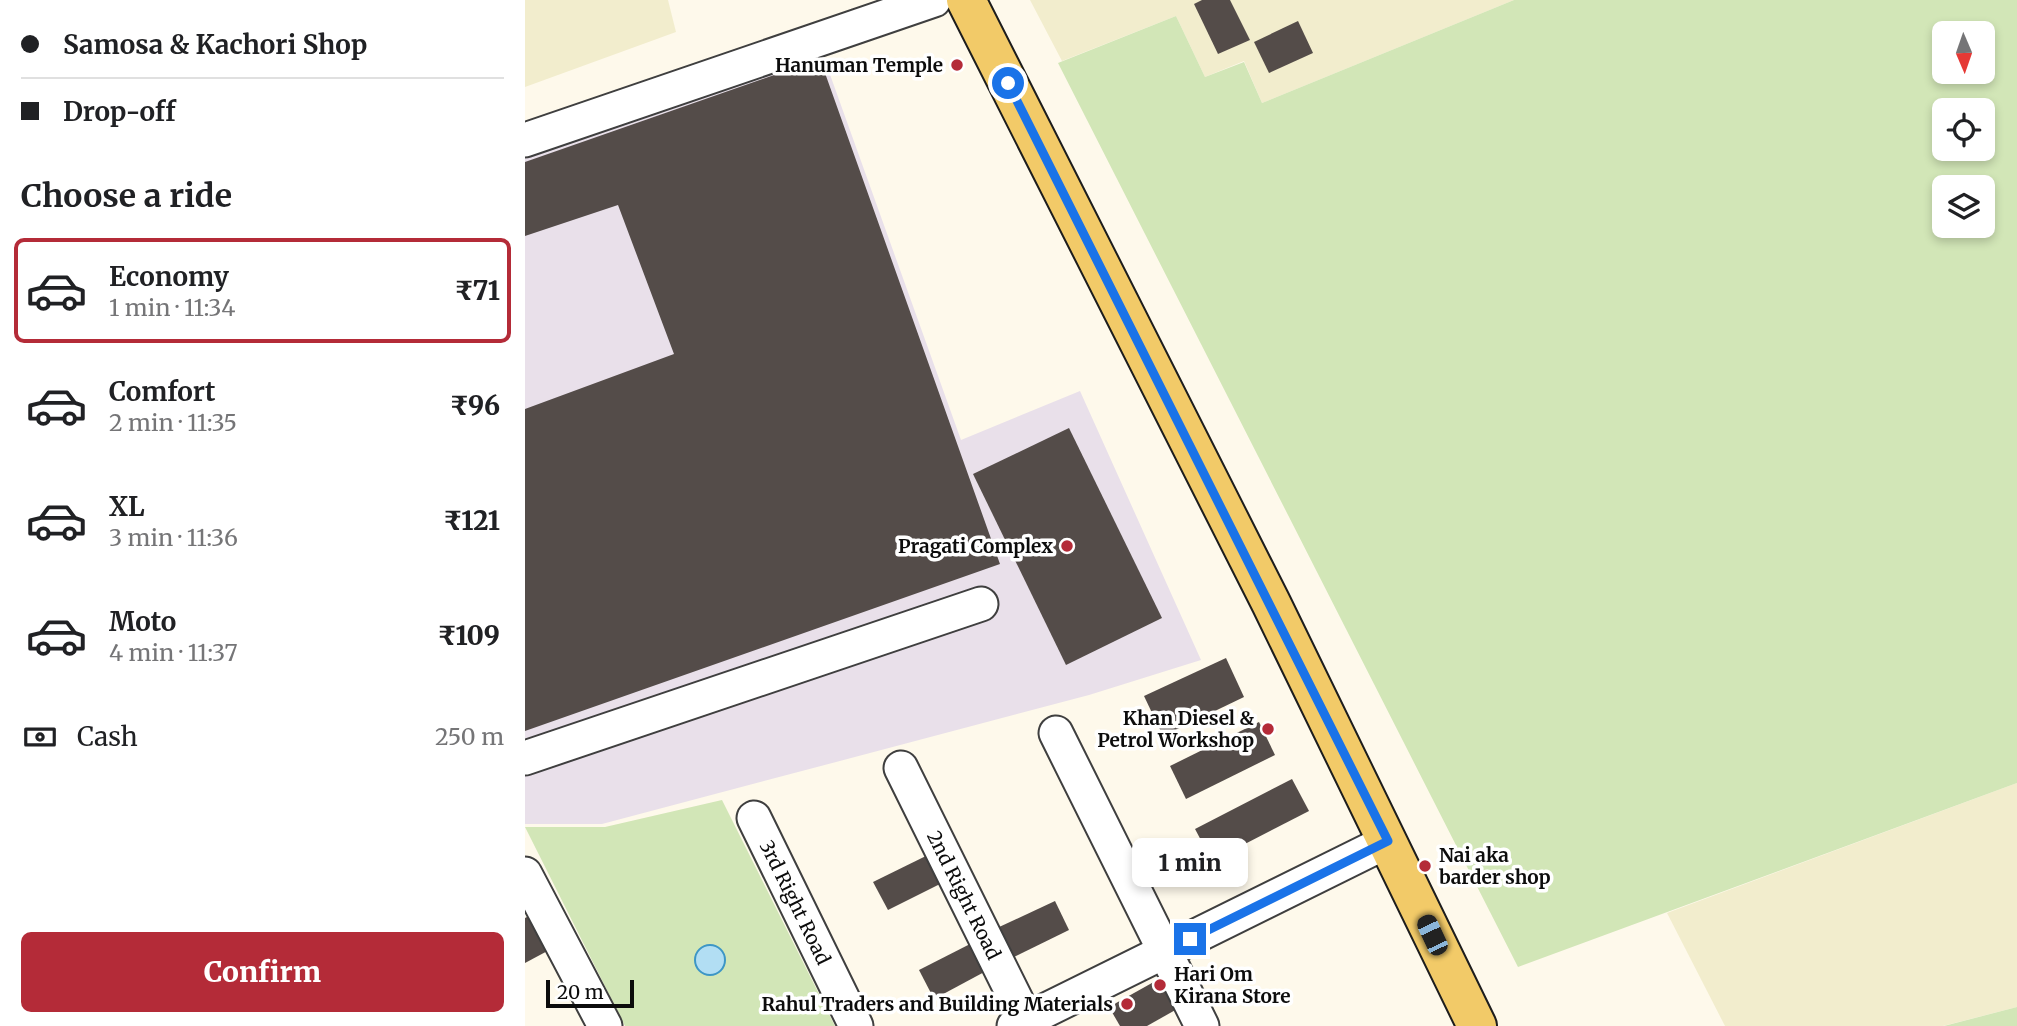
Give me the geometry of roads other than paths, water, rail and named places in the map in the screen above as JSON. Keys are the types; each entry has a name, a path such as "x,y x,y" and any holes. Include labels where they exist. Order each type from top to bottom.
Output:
{"main road":[{"path":"975,3 1477,1026"}],"street":[{"path":"525,140 934,0"},
{"path":"525,758 981,604"},
{"path":"1056,733 1202,1026"},
{"name":"2nd Right Road","path":"901,768 1023,1024"},
{"name":"3rd Right Road","path":"754,818 856,1026"},
{"path":"1023,1024 1388,841"},
{"path":"525,874 605,1026"}],"water":[{"path":"710,945 721,949 725,960 721,971 710,975 699,971 695,960 699,949"}],"place":[{"name":"Hanuman Temple","path":"957,65"},
{"name":"Pragati Complex","path":"1067,546"},
{"name":"Khan Diesel & Petrol Workshop","path":"1268,729"},
{"name":"Nai aka barder shop","path":"1425,866"},
{"name":"Hari Om Kirana Store","path":"1160,985"},
{"name":"Rahul Traders and Building Materials","path":"1127,1004"}]}
